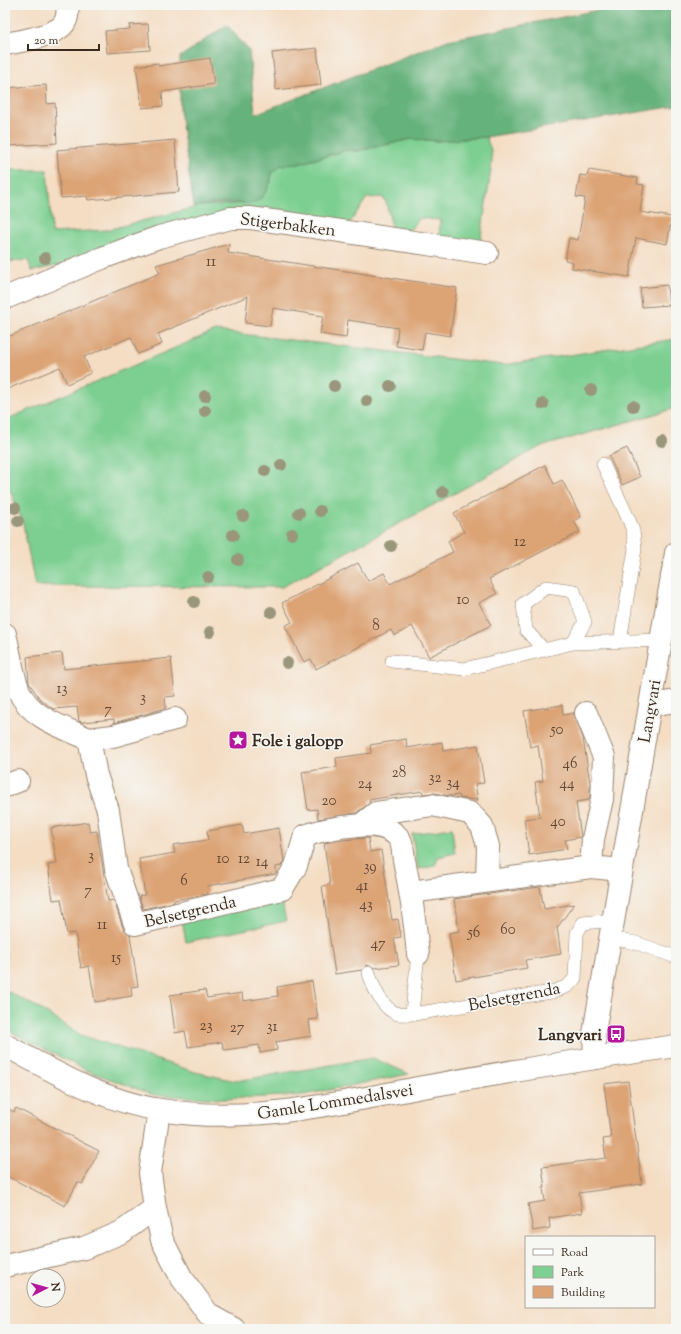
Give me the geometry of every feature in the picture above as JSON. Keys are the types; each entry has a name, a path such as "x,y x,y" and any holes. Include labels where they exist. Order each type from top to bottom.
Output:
{"street":[{"path":"5,44 29,40 62,26 67,18 67,5"},
{"name":"Stigerbakken","path":"5,298 102,258 159,237 231,218 250,218 287,223 487,253"},
{"name":"Langvari","path":"596,1058 594,1032 676,553"},
{"path":"5,634 19,692 30,707 44,718 89,739 113,736 175,719"},
{"path":"651,705 676,701"},
{"path":"586,713 604,757 602,800 593,839 591,867"},
{"name":"Belsetgrenda","path":"89,739 96,775 108,810 116,869 135,924 282,889 296,866 305,836 323,829 376,826 393,832 400,840 411,892 418,954"},
{"path":"360,826 376,813 432,805 470,813 482,826 488,846 487,880"},
{"path":"411,892 487,880 591,867 621,870"},
{"name":"Gamle Lommedalsvei","path":"5,1045 62,1075 98,1091 159,1110 195,1115 246,1115 334,1104 596,1058 676,1046"},
{"path":"159,1110 150,1173 155,1208 162,1240 181,1277 210,1315 234,1329"},
{"path":"5,1266 84,1248 122,1232 155,1208"}],"lane":[{"path":"603,464 629,520 633,532 635,549 620,641"},
{"path":"544,650 526,630 523,604 546,587 574,591 585,622 573,643"},
{"path":"392,661 464,669 573,643 661,640"},
{"name":"Belsetgrenda","path":"369,973 372,986 388,1007 398,1014 552,992 568,986 575,978 577,933 583,923 612,929"},
{"path":"612,929 636,943 676,957"},
{"name":"Belsetgrenda","path":"412,1013 418,954"}],"green space":[{"path":"623,5 676,5 676,106 486,137 438,141 411,139 357,151 347,150 298,164 281,165 272,173 269,186 264,194 253,203 226,203 204,205 194,208 180,111 180,57 227,25 249,51 255,114 448,40"},
{"path":"486,137 491,150 492,163 480,243 439,239 440,220 420,218 408,232 395,231 392,227 386,202 382,197 367,198 349,224 289,216 32,271 28,260 5,262 5,170 47,170 52,233 107,230 200,206 253,203 271,182 272,173 281,165 298,164 347,150 357,151 411,139 438,141"},
{"path":"215,331 503,365 676,339 676,408 540,447 282,587 35,586 23,523 5,477 5,420"},
{"path":"452,828 455,853 438,857 435,866 418,869 412,834"},
{"path":"281,899 286,921 186,942 182,919"},
{"path":"5,990 37,1007 80,1035 195,1072 236,1081 373,1058 409,1074 303,1095 224,1099 154,1095 88,1071 5,1029"}],"building":[{"path":"148,24 150,50 107,53 105,31 130,29 129,25"},
{"path":"317,48 321,85 276,90 272,53"},
{"path":"210,58 214,84 162,92 163,106 142,108 136,66 158,63 158,66"},
{"path":"46,85 47,104 55,103 57,143 9,146 8,128 5,129 5,88"},
{"path":"175,140 179,192 88,200 87,196 61,198 57,150"},
{"path":"589,170 638,178 637,184 644,185 640,212 672,217 667,244 636,238 629,277 572,268 573,262 565,260 569,238 578,240 585,198 576,197 580,175 587,176"},
{"path":"229,244 228,253 457,288 450,336 425,332 422,350 396,346 398,328 348,320 346,338 320,334 323,316 273,308 270,326 245,323 248,296 158,334 162,344 138,354 131,337 84,357 91,373 67,384 60,367 5,390 5,338 160,273 156,265"},
{"path":"667,285 669,305 642,307 640,288"},
{"path":"627,448 640,477 622,485 609,456"},
{"path":"545,465 554,484 562,480 581,517 574,521 580,532 489,579 497,594 479,603 491,625 429,657 412,626 394,636 391,630 316,669 311,659 304,662 285,626 292,622 282,603 358,563 368,581 384,573 390,584 453,552 448,541 464,532 454,513"},
{"path":"62,653 64,669 171,658 175,696 165,697 166,708 114,723 114,719 79,721 77,707 53,709 40,699 29,683 27,657"},
{"path":"562,705 563,715 574,713 583,738 590,783 590,797 589,800 576,802 581,837 565,840 567,849 529,855 524,819 540,817 535,782 543,781 538,745 530,747 524,711"},
{"path":"406,739 407,748 442,742 443,751 478,745 484,783 475,784 478,800 460,798 459,795 450,796 434,793 423,794 422,791 369,800 370,803 356,813 318,819 317,809 308,810 302,772 337,767 336,758 371,753 370,745"},
{"path":"88,822 90,832 97,831 108,901 114,900 123,928 130,935 138,986 131,987 132,996 95,1002 89,966 81,968 75,933 67,934 61,899 53,900 48,865 57,864 51,828"},
{"path":"242,825 244,834 279,828 284,861 281,866 276,867 276,874 207,886 208,894 174,900 174,902 143,909 139,896 145,895 139,859 175,853 173,845 208,840 207,831"},
{"path":"368,838 370,852 381,850 392,920 398,919 401,937 394,938 399,965 375,968 367,965 362,970 335,974 322,886 330,885 324,843"},
{"path":"540,887 544,909 574,904 557,928 561,954 525,960 527,968 456,980 449,933 459,931 454,899"},
{"path":"312,981 318,1019 309,1020 311,1036 276,1042 277,1050 260,1053 259,1045 224,1050 222,1042 188,1047 185,1031 175,1033 170,995 205,990 207,998 242,993 243,1001 278,996 277,987"},
{"path":"628,1081 642,1184 579,1193 582,1213 549,1218 550,1228 533,1231 528,1204 545,1201 542,1167 606,1158 603,1139 611,1138 604,1084"},
{"path":"5,1107 14,1112 16,1108 99,1151 82,1184 78,1182 65,1206 5,1175"}],"place":[{"name":"Fole i galopp","path":"238,740"},
{"name":"Langvari","path":"616,1034"}]}
